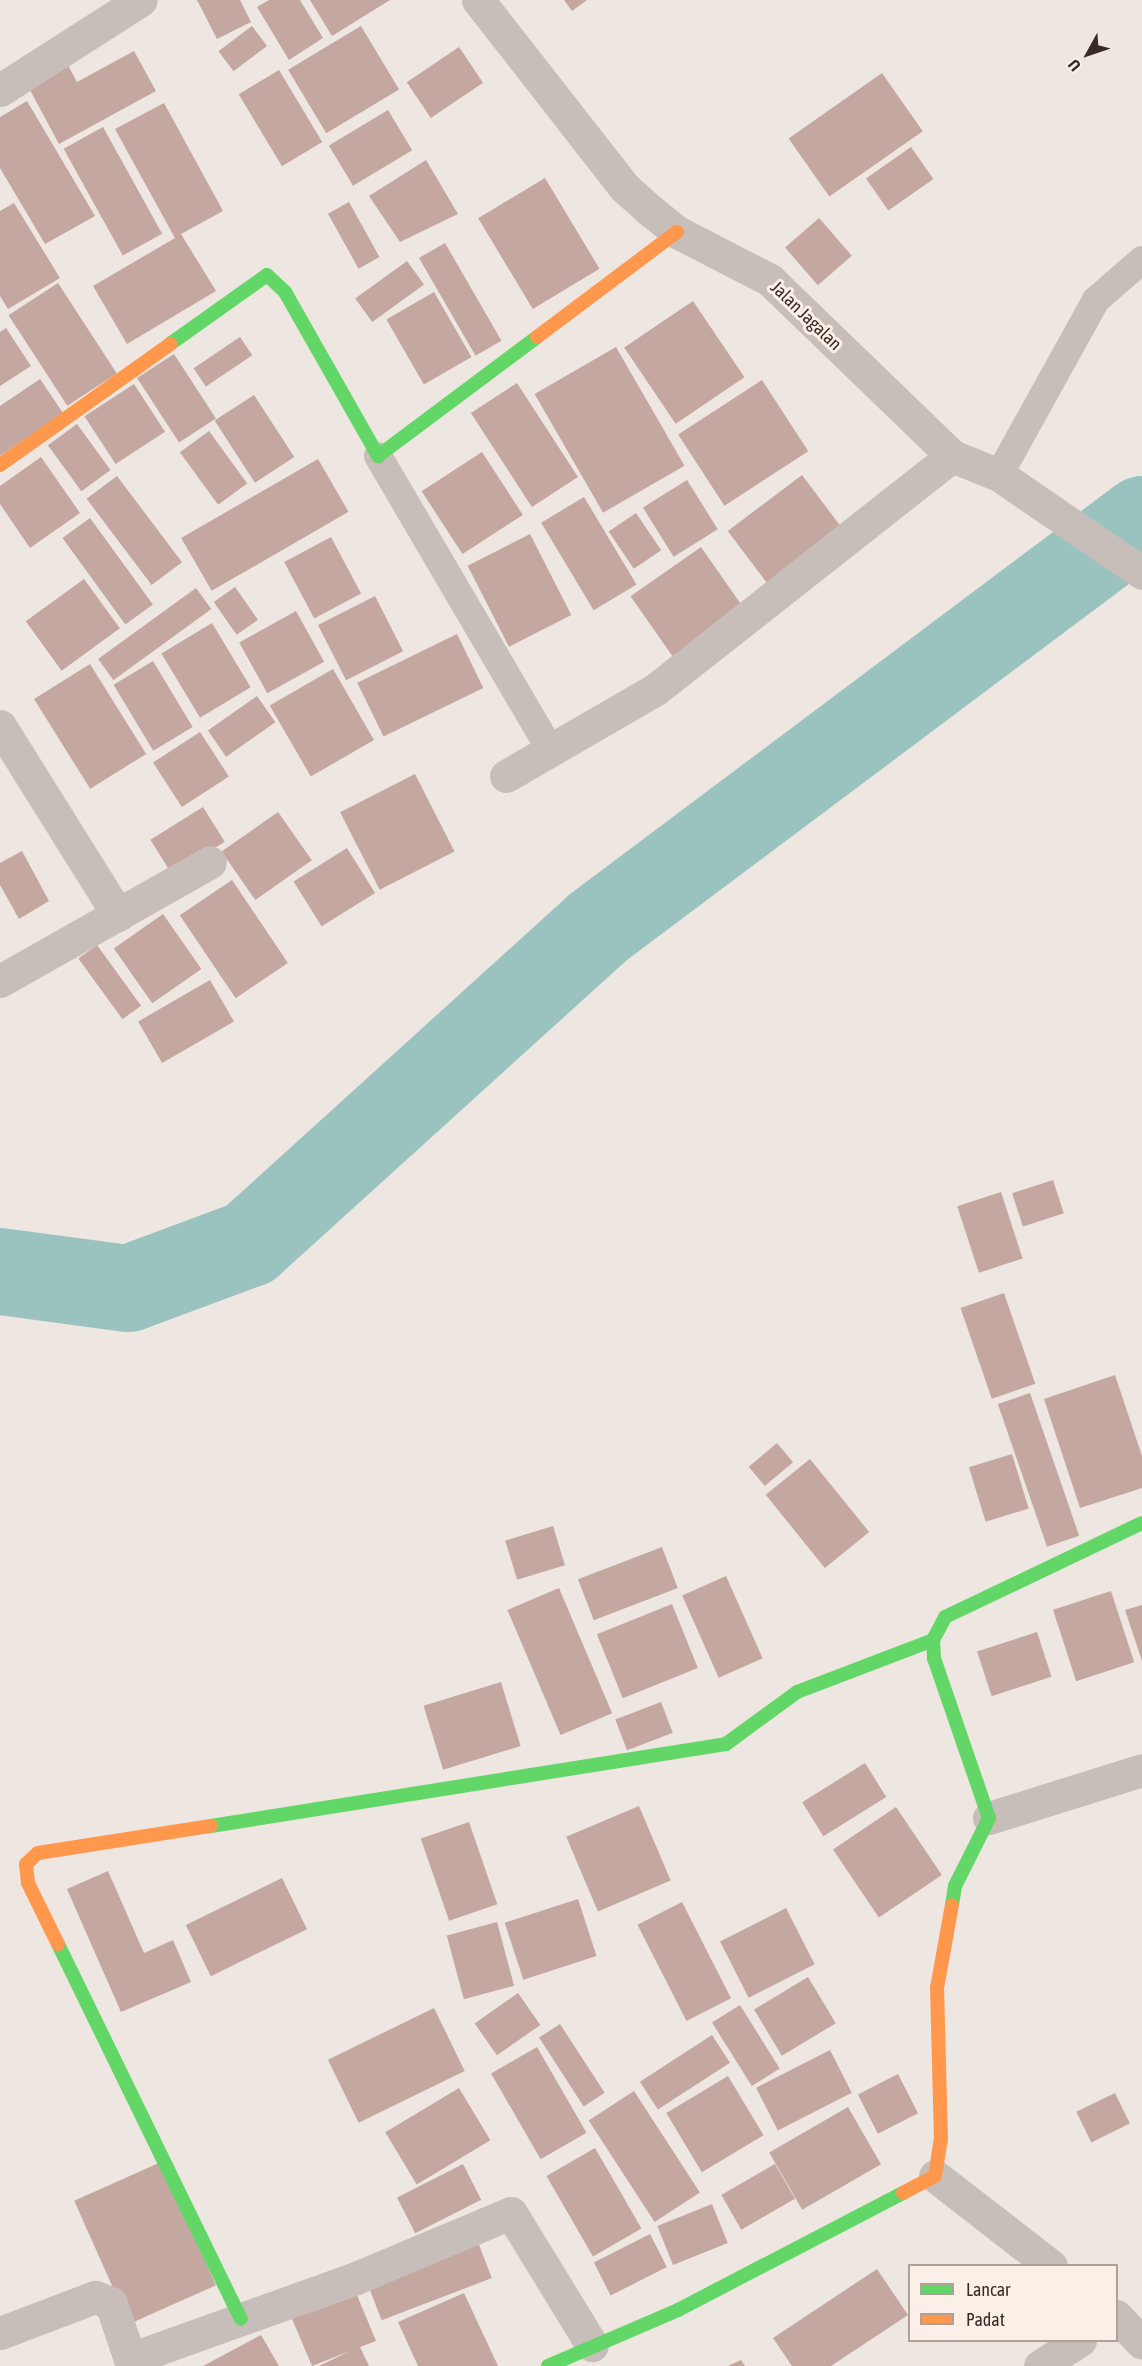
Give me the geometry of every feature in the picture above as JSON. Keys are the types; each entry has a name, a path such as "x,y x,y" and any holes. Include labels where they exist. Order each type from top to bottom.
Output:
{"street":[{"path":"0,90 141,0"},
{"name":"Jalan Jagalan","path":"478,0 624,187 677,232 770,280 952,456 999,475 1142,573"},
{"path":"0,465 267,275 285,292 378,456 677,232"},
{"path":"506,776 656,689 952,456"},
{"path":"0,726 12,772 118,915"},
{"path":"0,981 210,862"},
{"path":"935,2176 941,2140 937,1988 956,1886 989,1818 934,1658 933,1640 945,1617 1142,1523"},
{"path":"241,2319 28,1883 26,1863 38,1853 726,1744 797,1692 933,1640"},
{"path":"989,1818 1142,1770"},
{"path":"935,2176 1050,2264"},
{"path":"548,2366 689,2305 935,2176"},
{"path":"0,2333 95,2297 111,2303 131,2362 511,2213 526,2230 592,2346"},
{"path":"1118,2317 1142,2343"},
{"path":"1040,2366 1077,2342"}],"lane":[{"path":"999,475 1096,300 1142,261"},
{"path":"378,456 551,751"}],"building":[{"path":"197,0 240,0 251,22 217,39"},
{"path":"269,0 300,0 323,38 289,60 257,7"},
{"path":"310,0 390,0 332,36"},
{"path":"564,0 587,0 572,11"},
{"path":"252,26 267,46 234,71 218,51"},
{"path":"361,26 399,89 326,133 288,70"},
{"path":"459,47 483,83 431,118 407,82"},
{"path":"134,51 156,91 59,144 23,77 63,56 77,82"},
{"path":"279,70 322,142 282,166 239,94"},
{"path":"882,73 923,131 829,197 789,138"},
{"path":"27,101 95,216 45,244 0,168 0,117"},
{"path":"164,103 223,211 181,234 216,291 127,344 93,286 175,238 115,129"},
{"path":"388,110 412,150 353,186 329,146"},
{"path":"103,127 162,234 123,256 64,149"},
{"path":"911,147 933,179 888,210 866,179"},
{"path":"426,160 458,214 400,242 369,196"},
{"path":"545,178 600,269 533,309 478,218"},
{"path":"349,202 380,257 359,269 328,214"},
{"path":"14,203 60,278 8,309 0,296 0,211"},
{"path":"819,218 852,256 818,285 785,248"},
{"path":"445,243 502,341 476,356 419,258"},
{"path":"407,261 424,284 372,322 355,299"},
{"path":"58,283 117,374 67,406 9,315"},
{"path":"434,292 472,357 424,384 386,320"},
{"path":"693,301 744,377 676,424 624,347"},
{"path":"6,328 31,366 0,386 0,332"},
{"path":"240,337 252,355 206,387 194,368"},
{"path":"616,347 684,466 603,513 535,394"},
{"path":"174,354 216,419 179,443 137,378"},
{"path":"40,379 63,413 0,456 0,406"},
{"path":"762,380 808,451 724,506 678,434"},
{"path":"517,383 578,477 532,507 471,413"},
{"path":"134,384 165,432 116,464 85,416"},
{"path":"254,395 294,457 255,483 215,421"},
{"path":"77,424 111,470 81,491 48,445"},
{"path":"209,431 247,484 218,505 180,452"},
{"path":"482,452 523,515 462,554 422,491"},
{"path":"41,457 80,513 30,548 0,504 0,486"},
{"path":"318,459 348,512 212,591 181,538"},
{"path":"802,475 843,529 769,585 728,531"},
{"path":"117,476 182,562 152,585 87,499"},
{"path":"687,480 718,529 674,557 643,508"},
{"path":"584,497 637,584 594,610 541,523"},
{"path":"636,513 661,550 634,569 609,531"},
{"path":"90,518 153,605 125,625 62,538"},
{"path":"530,534 571,615 509,647 468,566"},
{"path":"331,537 361,594 314,618 284,562"},
{"path":"701,547 746,612 676,661 631,596"},
{"path":"84,579 120,628 62,671 26,621"},
{"path":"235,587 258,620 237,635 214,602"},
{"path":"196,588 211,609 113,680 98,659"},
{"path":"375,596 403,651 346,680 318,625"},
{"path":"296,611 324,662 267,693 239,643"},
{"path":"212,623 251,687 200,718 161,653"},
{"path":"457,634 483,688 384,737 357,683"},
{"path":"153,661 193,727 153,751 114,685"},
{"path":"90,664 146,754 90,789 34,699"},
{"path":"333,669 374,740 311,777 270,706"},
{"path":"257,696 275,722 226,757 208,730"},
{"path":"200,732 229,776 182,807 153,762"},
{"path":"415,774 454,852 380,890 340,812"},
{"path":"203,807 225,842 172,875 150,840"},
{"path":"278,812 312,860 255,900 221,852"},
{"path":"347,848 375,893 322,926 294,881"},
{"path":"22,851 49,901 19,919 0,885 0,863"},
{"path":"232,880 288,963 236,998 180,915"},
{"path":"163,914 201,969 152,1003 114,948"},
{"path":"97,945 141,1006 122,1019 78,959"},
{"path":"210,980 234,1022 162,1063 138,1022"},
{"path":"1053,1180 1064,1213 1023,1227 1012,1193"},
{"path":"1001,1192 1023,1259 979,1273 957,1206"},
{"path":"1004,1293 1035,1384 992,1399 961,1308"},
{"path":"1115,1375 1142,1456 1142,1488 1080,1508 1044,1399"},
{"path":"1030,1393 1079,1536 1047,1547 998,1404"},
{"path":"777,1443 793,1462 765,1486 749,1467"},
{"path":"1012,1454 1029,1509 986,1522 969,1467"},
{"path":"810,1459 869,1532 825,1568 766,1495"},
{"path":"553,1526 565,1565 517,1580 505,1541"},
{"path":"662,1547 678,1588 594,1620 578,1579"},
{"path":"726,1576 763,1658 719,1678 682,1596"},
{"path":"559,1588 612,1713 561,1735 507,1610"},
{"path":"1111,1591 1134,1662 1076,1681 1053,1610"},
{"path":"672,1604 698,1668 623,1698 597,1634"},
{"path":"1142,1605 1142,1661 1125,1610"},
{"path":"1037,1632 1052,1677 992,1696 977,1651"},
{"path":"501,1682 521,1746 443,1770 424,1706"},
{"path":"661,1702 673,1733 627,1750 615,1720"},
{"path":"865,1763 886,1797 823,1836 802,1802"},
{"path":"639,1806 671,1881 598,1911 566,1837"},
{"path":"896,1807 942,1875 879,1917 833,1849"},
{"path":"469,1822 497,1904 449,1921 421,1839"},
{"path":"108,1871 144,1953 173,1940 191,1982 121,2012 67,1889"},
{"path":"282,1878 307,1929 211,1976 186,1925"},
{"path":"578,1899 597,1956 523,1980 505,1923"},
{"path":"682,1902 731,1998 686,2021 637,1925"},
{"path":"786,1908 815,1964 749,1998 720,1942"},
{"path":"497,1922 514,1986 464,1999 447,1935"},
{"path":"808,1977 836,2023 782,2056 754,2009"},
{"path":"518,1993 540,2025 497,2055 475,2023"},
{"path":"740,2005 780,2069 752,2086 712,2022"},
{"path":"434,2008 465,2071 359,2123 328,2060"},
{"path":"560,2024 605,2093 584,2106 539,2038"},
{"path":"712,2035 730,2063 658,2110 640,2082"},
{"path":"537,2047 586,2133 541,2159 491,2074"},
{"path":"830,2050 852,2093 778,2130 756,2088"},
{"path":"898,2074 918,2113 878,2134 858,2094"},
{"path":"728,2076 764,2135 702,2172 666,2113"},
{"path":"459,2088 490,2140 417,2185 385,2132"},
{"path":"634,2091 700,2192 655,2222 589,2120"},
{"path":"1115,2093 1130,2124 1091,2142 1076,2112"},
{"path":"848,2107 881,2164 802,2210 769,2152"},
{"path":"595,2148 642,2229 593,2257 547,2176"},
{"path":"161,2162 216,2285 129,2324 74,2201"},
{"path":"463,2164 481,2200 415,2233 397,2198"},
{"path":"775,2164 795,2199 741,2230 721,2195"},
{"path":"712,2204 728,2243 673,2265 657,2226"},
{"path":"650,2234 667,2267 611,2296 594,2263"},
{"path":"476,2237 492,2278 382,2320 366,2279"},
{"path":"877,2269 908,2315 831,2366 792,2366 773,2338"},
{"path":"354,2288 376,2341 360,2347 369,2366 319,2366 350,2351 312,2366 290,2314"},
{"path":"464,2293 498,2366 418,2366 398,2322"},
{"path":"261,2335 279,2366 203,2366"},
{"path":"741,2360 745,2366 728,2366"}],"waterway":[{"path":"0,1271 128,1288 249,1243 596,928 1142,519"}],"traffic: fast":[{"path":"170,344 267,275 285,292 378,456 537,337"},
{"path":"952,1905 955,1886 989,1818 934,1658 933,1640 945,1617 1142,1523"},
{"path":"211,1826 726,1744 797,1692 933,1640"},
{"path":"58,1944 241,2319"},
{"path":"548,2366 678,2310 903,2193"}],"traffic: slow":[{"path":"537,337 677,232"},
{"path":"0,465 170,344"},
{"path":"58,1944 28,1883 26,1864 38,1853 211,1826"},
{"path":"903,2193 935,2176 941,2140 937,1988 952,1905"}]}
